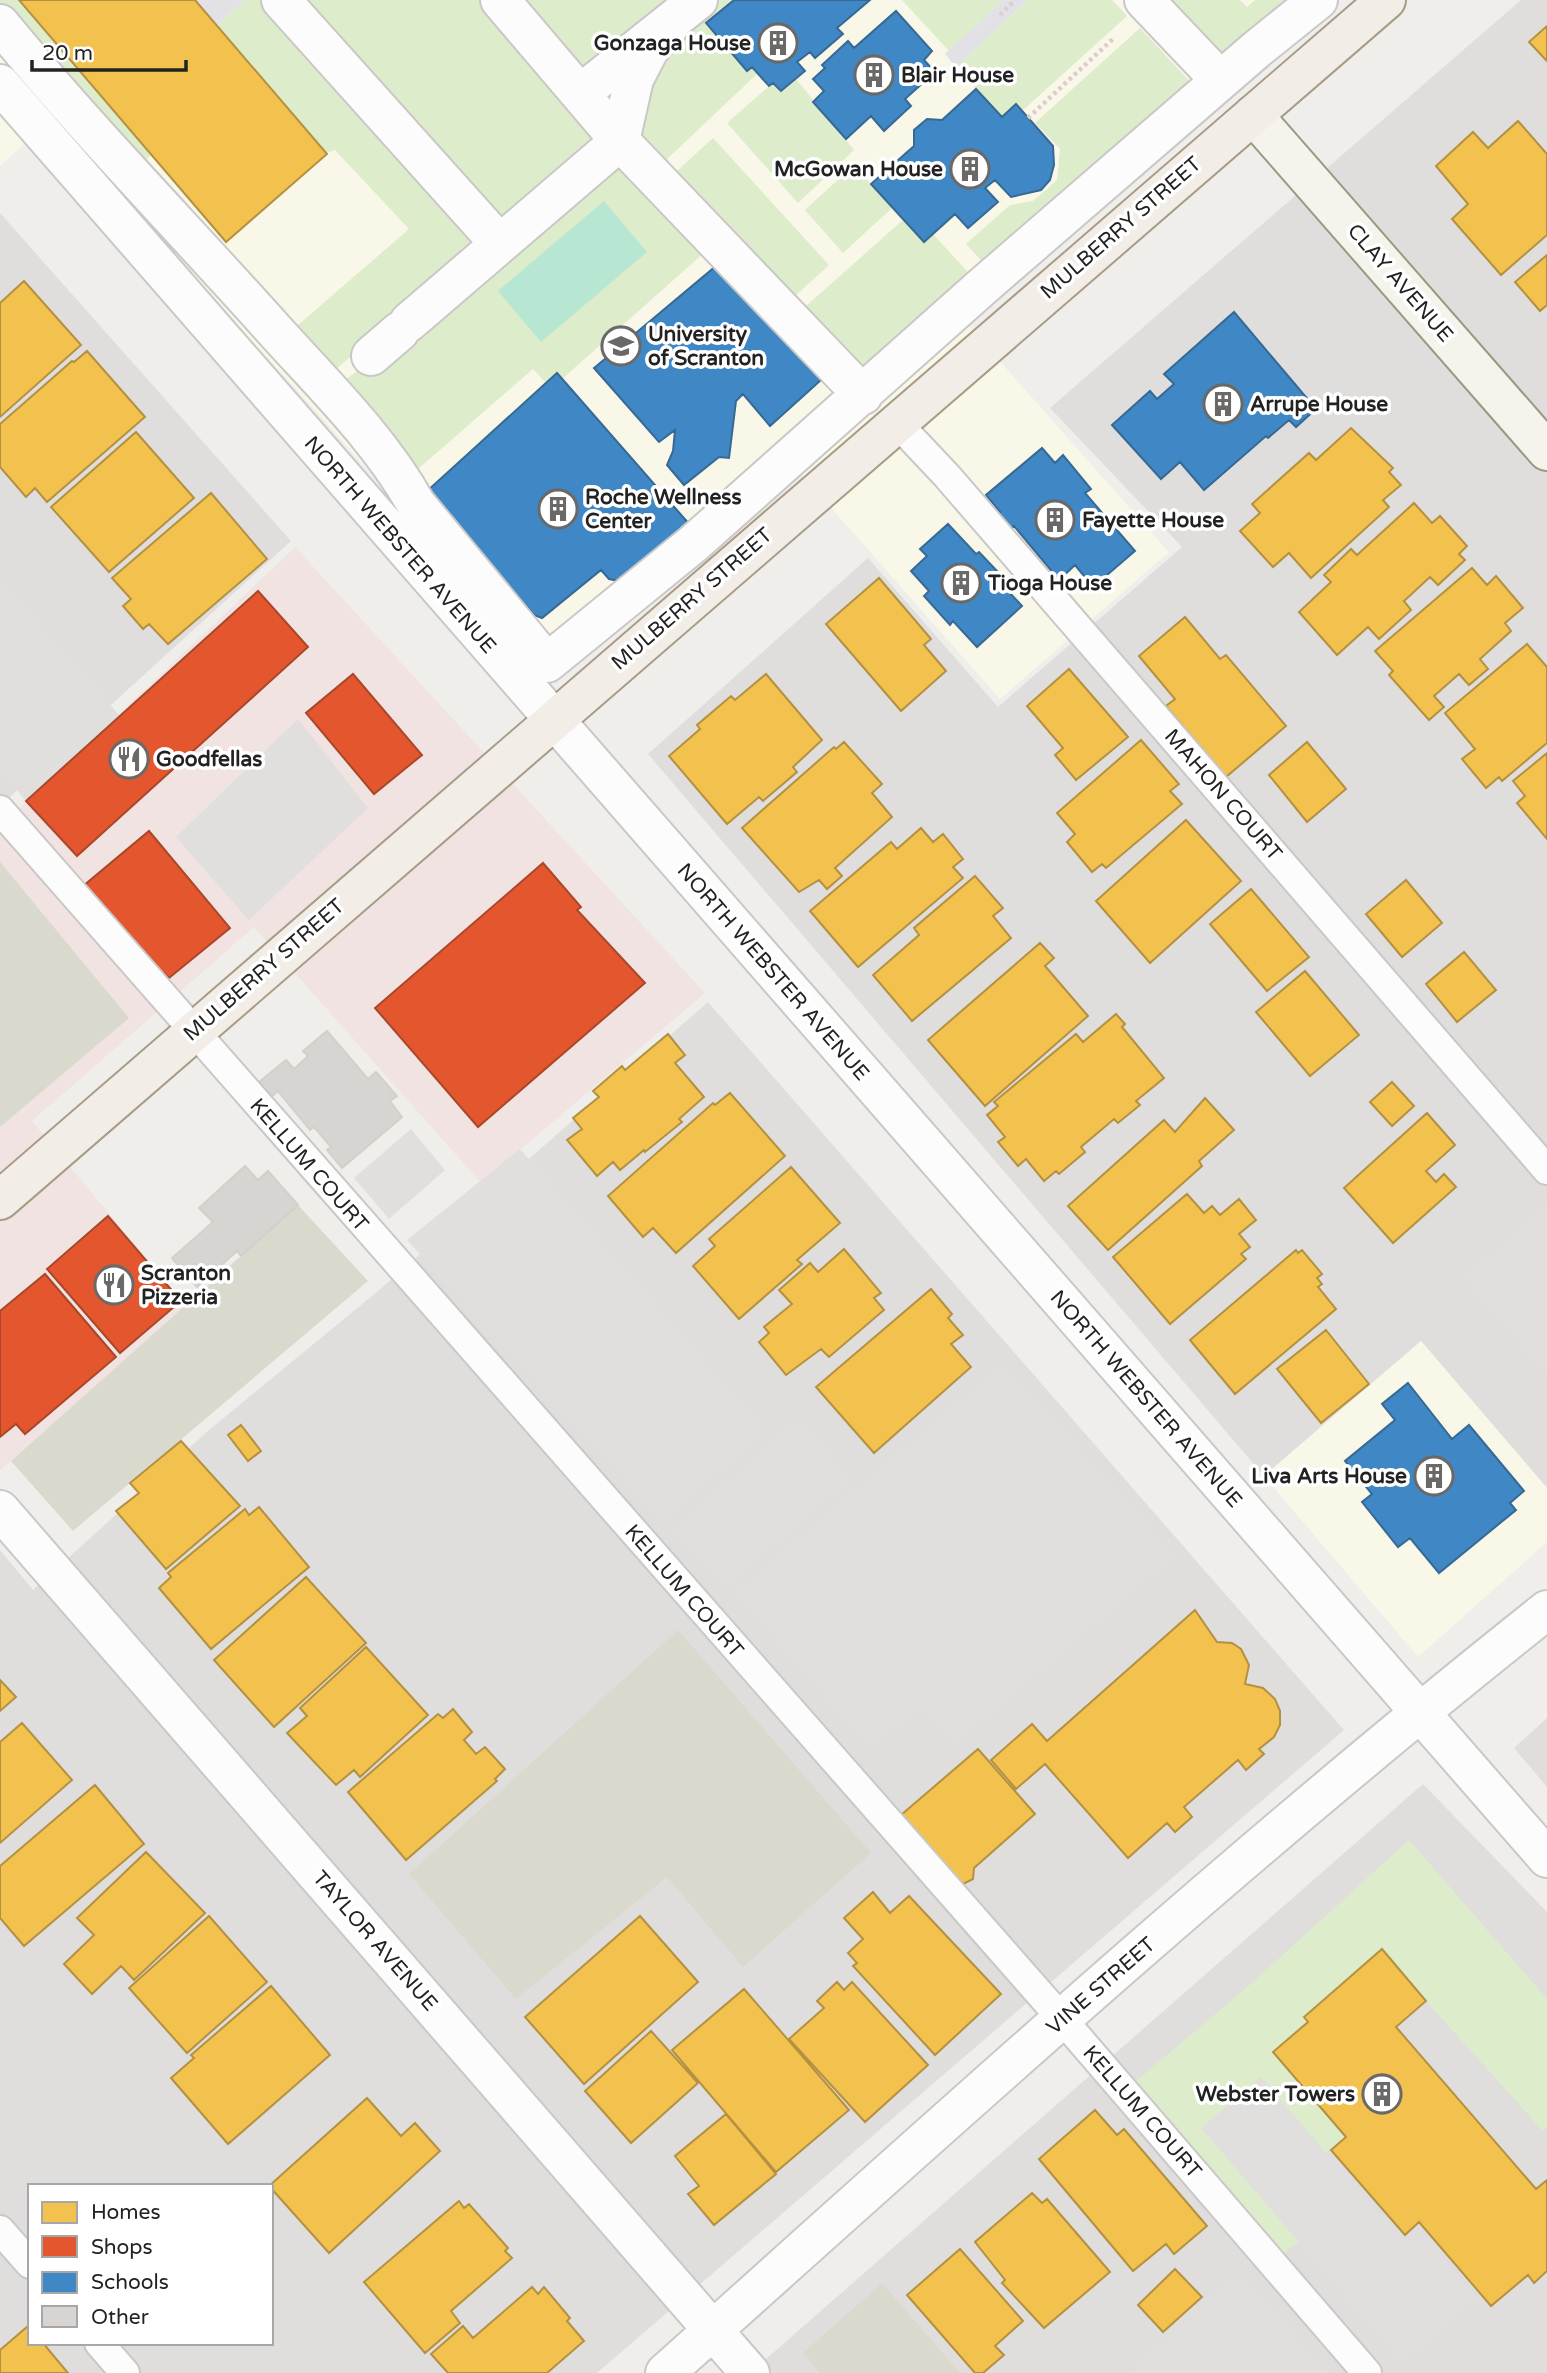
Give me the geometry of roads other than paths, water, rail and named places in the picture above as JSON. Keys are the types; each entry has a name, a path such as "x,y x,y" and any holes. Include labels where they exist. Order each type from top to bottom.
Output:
{"main road":[{"name":"MULBERRY STREET","path":"0,1200 1386,0"},
{"name":"CLAY AVENUE","path":"1253,115 1547,451"}],"street":[{"path":"281,0 499,243"},
{"path":"500,0 620,141 863,395"},
{"path":"580,94 670,25 698,0"},
{"path":"1144,0 1220,80"},
{"path":"0,24 63,101 330,392 400,476 416,504 547,663 693,544 1220,80 1318,0"},
{"path":"371,356 620,141 634,79 649,50 670,25"},
{"name":"NORTH WEBSTER AVENUE","path":"0,84 1547,1858"},
{"name":"TAYLOR AVENUE","path":"0,1510 750,2373"},
{"name":"VINE STREET","path":"664,2373 1062,2019 1421,1713 1547,1611"}],"lane":[{"name":"MAHON COURT","path":"897,423 947,477 1547,1170"},
{"name":"KELLUM COURT","path":"0,810 192,1032 1062,2019 1367,2373"},
{"path":"0,2230 28,2262"},
{"path":"101,2345 125,2373"}],"place":[{"name":"Gonzaga House","path":"778,43"},
{"name":"Blair House","path":"874,75"},
{"name":"McGowan House","path":"970,169"},
{"name":"University of Scranton","path":"621,346"},
{"name":"Arrupe House","path":"1223,404"},
{"name":"Roche Wellness Center","path":"558,509"},
{"name":"Fayette House","path":"1055,520"},
{"name":"Tioga House","path":"961,583"},
{"name":"Goodfellas","path":"129,759"},
{"name":"Scranton Pizzeria","path":"114,1285"},
{"name":"Liva Arts House","path":"1434,1476"},
{"name":"Webster Towers","path":"1382,2094"}]}
